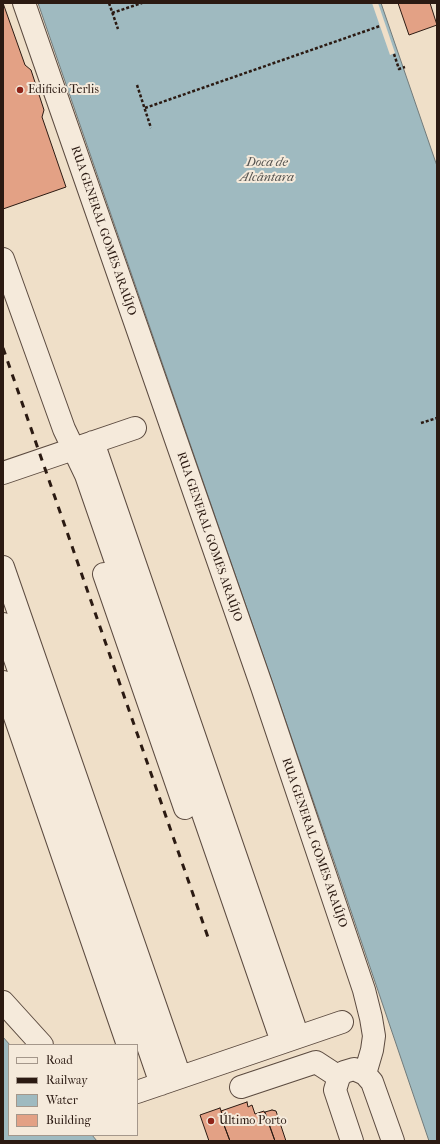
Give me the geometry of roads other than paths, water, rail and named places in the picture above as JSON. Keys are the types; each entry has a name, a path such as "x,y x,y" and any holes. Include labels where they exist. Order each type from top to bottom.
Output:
{"lane":[{"name":"RUA GENERAL GOMES ARAÚJO","path":"24,3 262,687 364,990 374,1036 372,1050 365,1074"},
{"path":"3,259 64,429 76,448 89,482 282,1042"},
{"path":"3,473 135,428"},
{"path":"3,567 152,1083"},
{"path":"3,624 152,1083"},
{"path":"3,682 128,1044"},
{"path":"3,1002 41,1044"},
{"path":"152,1083 342,1022"},
{"path":"241,1087 316,1062 339,1077"},
{"path":"352,1141 335,1090 339,1077 344,1072 354,1069 365,1074 372,1082 393,1141"}],"water":[{"name":"Doca de Alcântara","path":"38,3 381,3 437,166 437,1141 429,1141"},
{"path":"3,1037 9,1044 8,1136 93,1136 97,1141 3,1141"}],"railway":[{"path":"3,348 210,943"}],"place":[{"name":"Edificio Terlis","path":"20,90"},
{"name":"Último Porto","path":"211,1121"}]}
